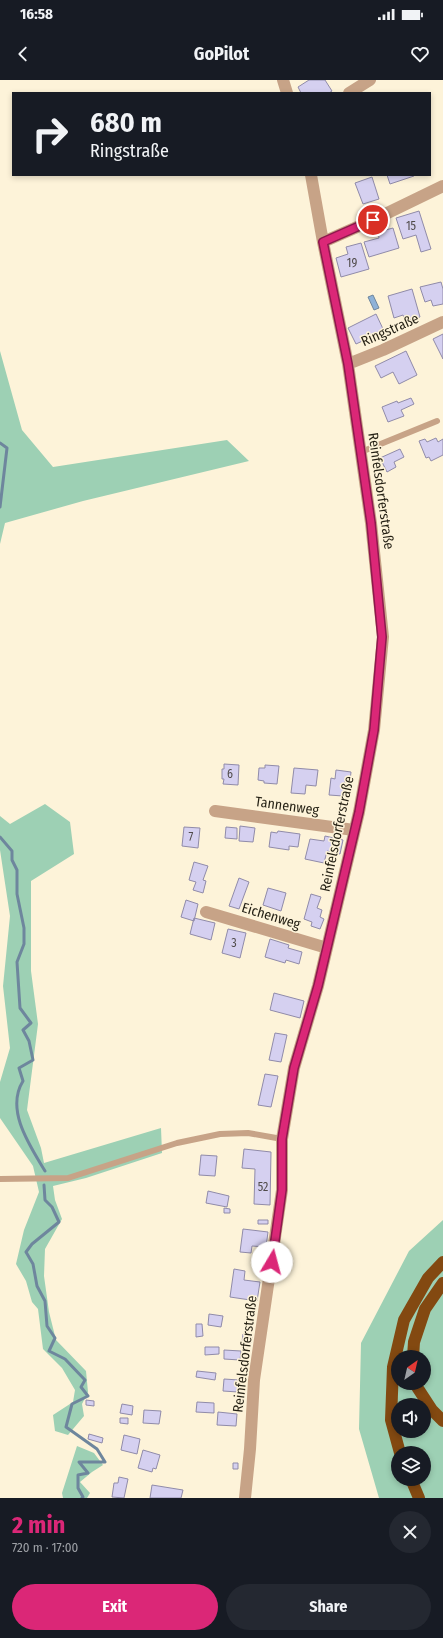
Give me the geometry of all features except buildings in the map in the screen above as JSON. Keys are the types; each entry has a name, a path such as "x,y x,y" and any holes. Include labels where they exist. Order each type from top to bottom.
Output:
{"highway":[{"path":"398,1446 391,1420 393,1367 404,1320 428,1278 443,1262"},
{"path":"413,1350 414,1342 425,1309 443,1283"},
{"path":"419,1390 432,1410 443,1421"},
{"path":"414,1486 419,1498"}],"street":[{"path":"283,80 287,92"},
{"path":"351,92 370,80"},
{"name":"Reinfelsdorferstraße","path":"245,1498 250,1449 254,1380 282,1190 282,1139 294,1068 318,986 327,948 354,830 374,730 382,637 371,523 348,364 311,176"},
{"path":"323,242 373,220 443,186"},
{"name":"Ringstraße","path":"348,364 383,350 443,322"},
{"name":"Tannenweg","path":"215,812 354,830"},
{"name":"Eichenweg","path":"206,912 327,948"}],"lane":[{"path":"361,452 437,421"},
{"path":"0,1179 68,1178 176,1143 220,1134 248,1133 282,1139"}],"green space":[{"path":"0,351 22,430 53,467 227,440 249,461 83,501 5,523 0,544"},
{"path":"45,804 70,822 74,854 31,881 31,971 38,1024 27,1110 41,1148 44,1163 161,1128 162,1153 86,1178 53,1186 55,1200 62,1219 45,1249 44,1276 49,1312 56,1340 86,1371 88,1392 82,1404 84,1416 68,1435 55,1431 53,1415 73,1402 75,1390 62,1368 43,1349 38,1309 32,1302 26,1281 16,1264 24,1230 39,1192 33,1166 0,1118 0,1082 10,1048 3,986 10,916 0,850 0,816 10,824"},
{"path":"443,1220 443,1498 379,1498 359,1429 361,1343 409,1251"},
{"path":"77,1446 94,1453 103,1465 80,1482 90,1493 87,1498 63,1498 62,1493"}],"water":[{"path":"373,295 379,308 374,310 368,297"}],"waterway":[{"path":"0,443 7,448 0,507"},
{"path":"0,837 12,851 12,860 17,870 17,894 24,928 24,944 17,962 20,1008 31,1023 23,1030 29,1041 33,1060 19,1068 23,1081 18,1092 18,1116 27,1139 45,1171"},
{"path":"44,1185 45,1200 52,1207 59,1222 32,1244 26,1252 33,1264 37,1286 45,1301 47,1326 55,1338 49,1351 65,1359 85,1380 81,1387 88,1396 72,1404 66,1427 97,1449 105,1462 79,1462 88,1473 78,1475 78,1488 83,1497 82,1498"}],"route":[{"path":"272,1262 282,1190 282,1139 294,1068 318,986 359,812 374,730 382,637 371,523 348,364 323,242 373,220"}]}
